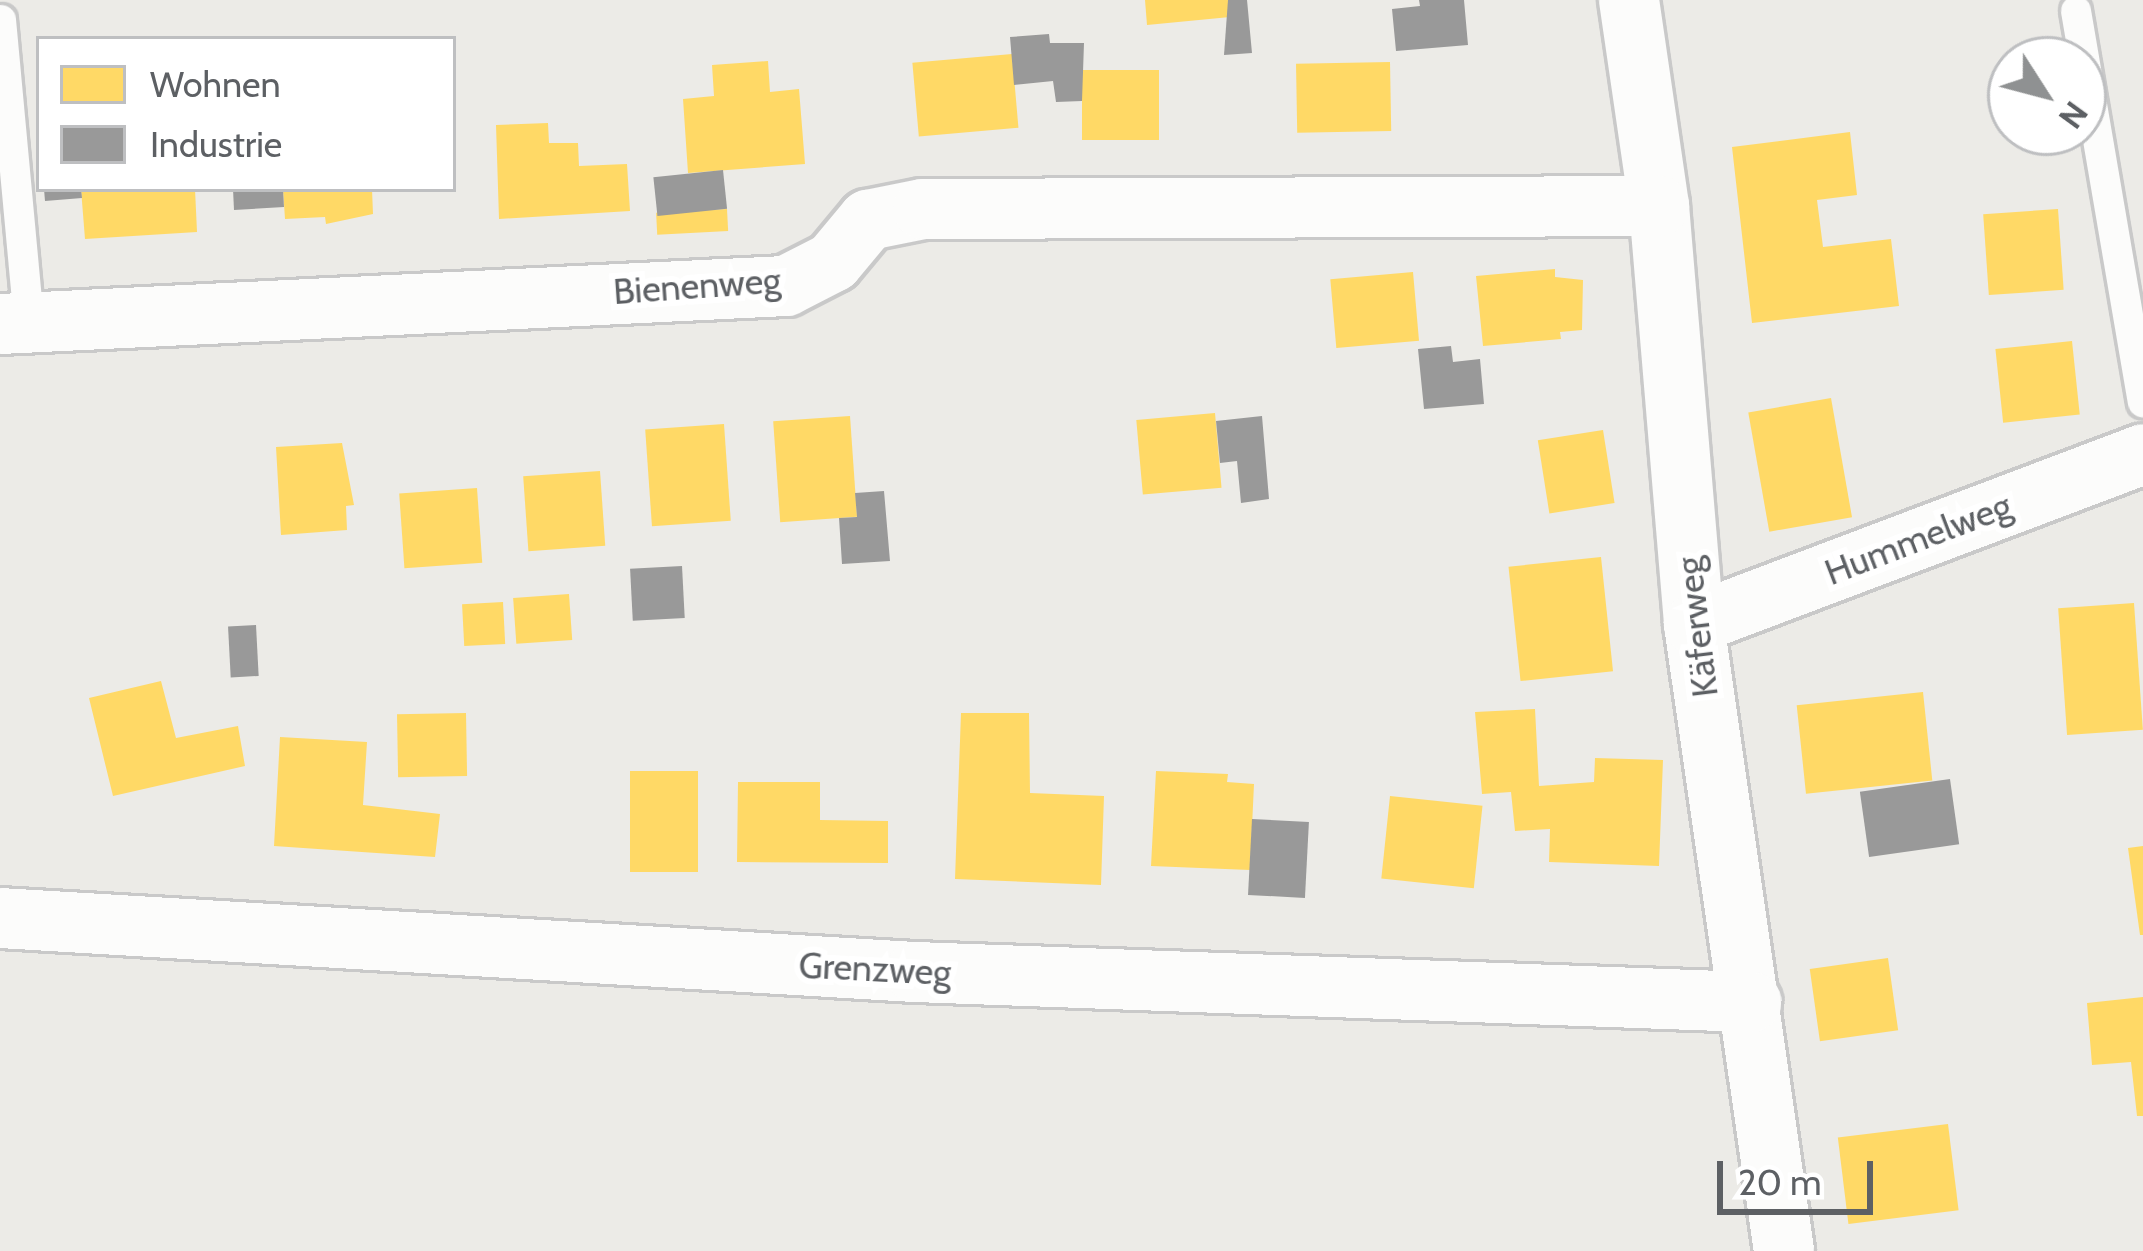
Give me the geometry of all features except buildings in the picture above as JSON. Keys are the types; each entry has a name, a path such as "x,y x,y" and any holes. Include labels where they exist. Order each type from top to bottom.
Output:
{"street":[{"name":"Käferweg","path":"1629,0 1659,206 1694,624 1784,1251"},
{"name":"Bienenweg","path":"14,324 785,286 833,262 868,220 923,209 1659,206"},
{"name":"Hummelweg","path":"1694,624 2143,454"},
{"name":"Grenzweg","path":"0,918 915,972 1750,1002"}],"lane":[{"path":"2076,11 2143,403"},
{"path":"1,20 14,324"}]}
